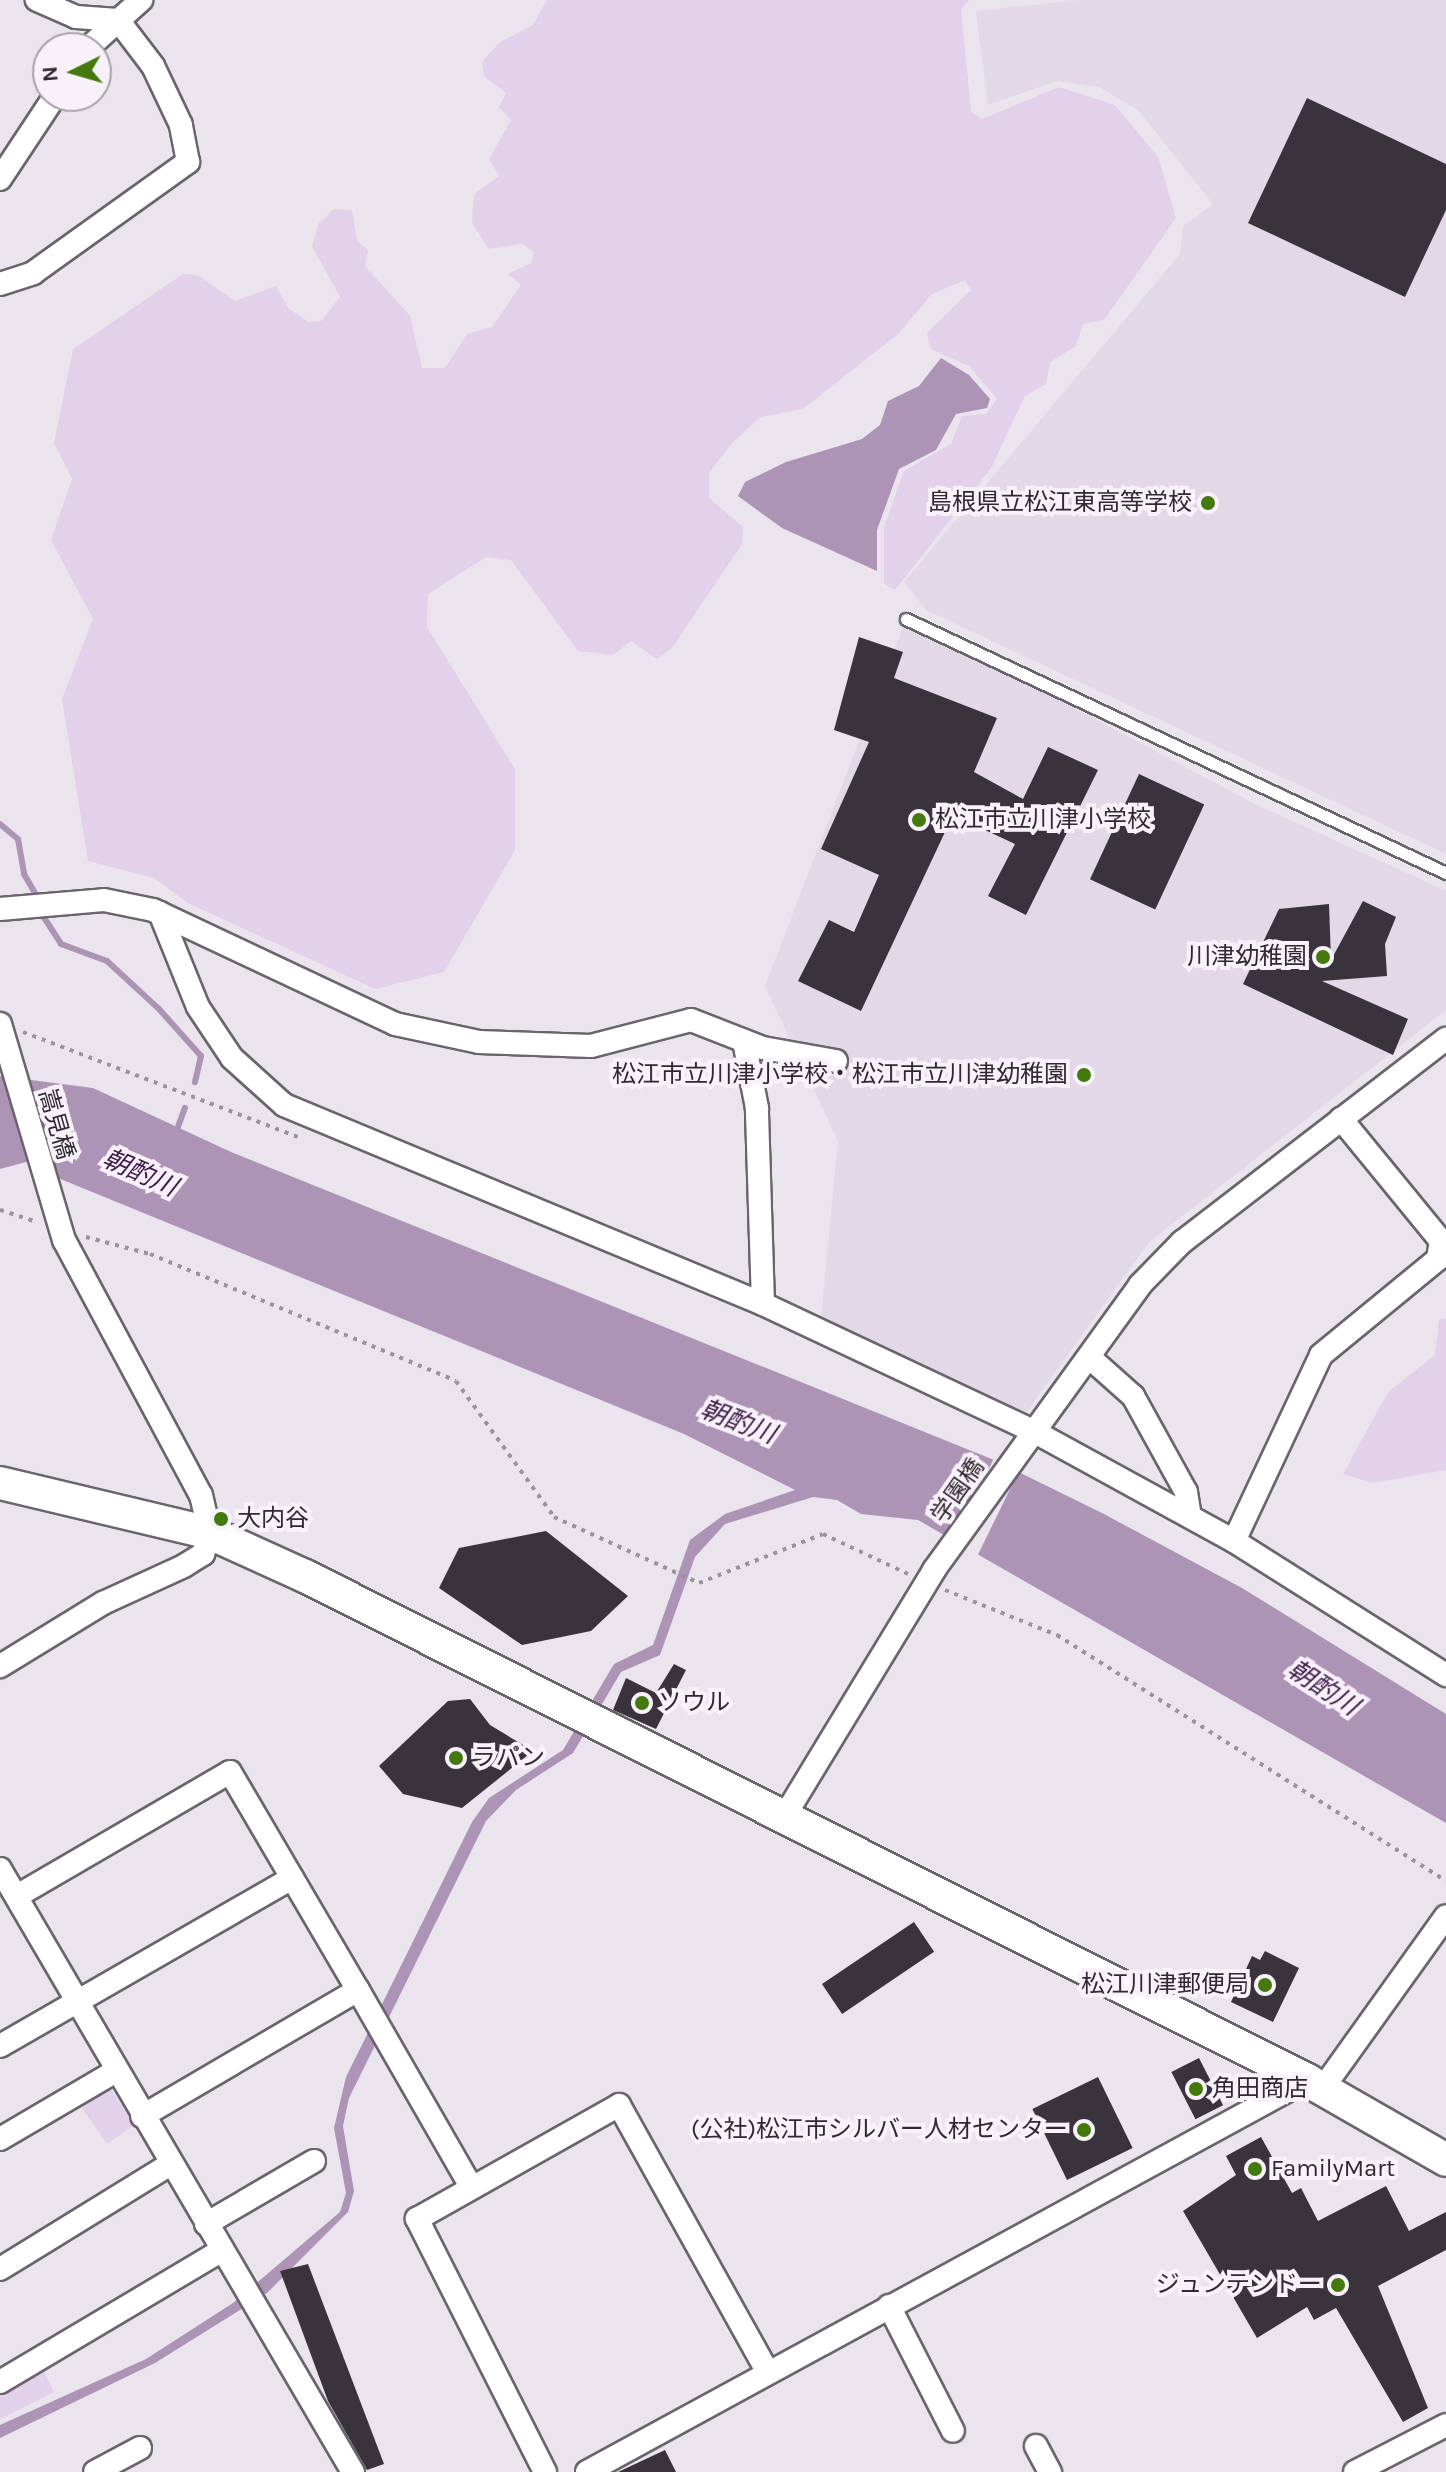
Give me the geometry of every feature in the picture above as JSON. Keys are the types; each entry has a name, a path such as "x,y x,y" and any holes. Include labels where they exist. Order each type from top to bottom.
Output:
{"street":[{"path":"0,284 33,273 188,162 181,125 153,66 118,20 76,17 37,0"},
{"path":"105,32 141,0"},
{"path":"0,179 44,112"},
{"path":"0,909 104,900 160,913 395,1024 479,1042 591,1046 691,1020 744,1041 836,1061"},
{"path":"160,913 198,1007 232,1058 284,1105 763,1304 1190,1517 1234,1541 1446,1675"},
{"name":"嵩見橋","path":"6,1032 58,1225 201,1495 210,1533"},
{"name":"学園橋","path":"784,1817 930,1577 1029,1437 1160,1263 1446,1039"},
{"path":"744,1041 757,1108 763,1304"},
{"path":"1234,1541 1321,1355 1438,1259 1441,1241 1341,1119"},
{"path":"1089,1357 1133,1396 1186,1492 1190,1517"},
{"path":"0,1483 210,1533 587,1718 1315,2084 1446,2160"},
{"path":"0,1666 103,1603 184,1566 203,1554 210,1533"},
{"path":"17,1896 230,1772 472,2188"},
{"path":"0,1869 353,2472"},
{"path":"0,2046 79,2005 292,1878"},
{"path":"587,2472 618,2464 767,2371 1315,2084 1446,1916"},
{"path":"142,2116 358,1990"},
{"path":"0,2139 116,2071"},
{"path":"545,2472 417,2219 619,2105 767,2371"},
{"path":"206,2224 314,2161"},
{"path":"0,2269 171,2164"},
{"path":"0,2382 222,2250"},
{"path":"889,2306 953,2431"},
{"path":"1355,2472 1446,2425"},
{"path":"1036,2446 1050,2472"},
{"path":"95,2472 140,2448"}],"lane":[{"path":"906,619 1446,873"}],"path":[{"path":"6,1032 301,1138"},
{"path":"0,1210 150,1254 456,1381 554,1517 699,1583 823,1534 930,1577 1057,1635 1446,1881"}],"shaded area":[{"path":"547,0 969,0 961,9 971,111 982,119 1059,87 1115,105 1158,157 1176,218 1104,320 1083,324 1076,346 1050,362 1046,384 1025,396 991,468 895,590 884,584 884,527 904,471 951,444 962,416 986,414 997,399 969,366 931,349 927,333 971,290 965,280 932,294 898,334 803,409 761,417 731,444 709,473 709,498 743,527 742,544 672,648 657,659 631,641 613,655 578,651 511,560 486,557 428,594 427,627 515,769 515,850 444,972 375,989 188,903 154,878 88,861 62,699 93,619 51,540 72,479 54,443 73,349 183,274 198,275 235,301 276,286 288,308 308,322 321,321 340,297 312,246 319,223 334,209 352,210 357,241 368,250 365,266 410,316 422,368 445,368 467,334 492,327 521,285 508,274 531,263 534,252 522,244 489,249 472,223 474,194 499,176 489,159 511,120 499,107 506,93 484,76 482,62 500,42 533,25"},
{"name":"島根県立松江東高等学校","path":"1078,0 1446,0 1446,854 926,610 904,582 1180,254 1183,226 1213,204 1138,110 1099,87 1057,81 988,105 976,11"},
{"name":"松江市立川津小学校・松江市立川津幼稚園","path":"906,619 1255,804 1446,891 1446,1010 1149,1242 1025,1414 820,1329 838,1141 765,986"},
{"path":"1446,1318 1446,1470 1372,1483 1343,1474 1388,1392 1435,1355 1439,1320"},
{"path":"108,2086 135,2125 107,2144 80,2106"},
{"path":"43,2369 54,2392 0,2419 0,2395"}],"water":[{"path":"941,358 969,375 990,399 987,408 956,414 936,450 899,469 877,530 877,571 782,528 738,496 745,482 786,462 862,439 880,425 888,401 919,386"},
{"name":"朝酌川","path":"0,1076 93,1088 231,1152 994,1460 1102,1513 1242,1588 1446,1714 1446,1823 918,1520 861,1514 837,1500 813,1497 725,1524 695,1557 660,1655 621,1672 573,1753 516,1790 486,1821 349,2098 343,2126 354,2191 348,2212 267,2293 155,2363 0,2438 0,2425 146,2359 233,2303 340,2212 346,2193 334,2128 346,2077 472,1822 489,1798 563,1750 614,1664 653,1645 690,1540 725,1514 795,1490 684,1434 58,1178 52,1155 0,1169"}],"pier":[{"path":"995,1456 1020,1468 977,1556 952,1544"}],"building":[{"path":"1307,98 1446,164 1446,210 1405,297 1248,223"},
{"path":"859,637 903,652 894,678 997,718 974,772 1023,799 1048,747 1098,770 1026,915 988,896 1015,844 953,815 861,1011 798,981 829,920 854,932 879,875 821,849 869,742 834,730"},
{"path":"1139,774 1204,804 1155,910 1090,879"},
{"path":"1363,901 1396,917 1385,944 1387,976 1322,981 1408,1019 1393,1055 1243,984 1279,909 1329,904 1331,960"},
{"path":"546,1531 628,1596 591,1631 522,1645 439,1588 459,1548"},
{"name":"ソウル","path":"674,1664 686,1670 656,1729 613,1710 626,1678 656,1693"},
{"name":"ラパン","path":"470,1699 490,1725 533,1751 462,1808 403,1794 379,1766 448,1701"},
{"path":"914,1922 934,1952 842,2014 822,1984"},
{"name":"松江川津郵便局","path":"1265,1951 1299,1968 1273,2022 1231,2002 1252,1956 1260,1960"},
{"name":"角田商店","path":"1199,2058 1223,2105 1195,2119 1171,2072"},
{"name":"(公社)松江市シルバー人材センター","path":"1098,2077 1133,2148 1067,2180 1032,2109"},
{"path":"1261,2137 1292,2193 1301,2188 1318,2221 1386,2186 1409,2231 1446,2212 1446,2250 1378,2286 1428,2408 1403,2422 1336,2308 1314,2320 1307,2307 1257,2338 1183,2211 1236,2175 1226,2156"},
{"path":"308,2264 384,2464 367,2470 328,2401 280,2271"},
{"path":"665,2450 676,2472 618,2472"}],"waterway":[{"path":"0,824 18,839 24,874 39,900"},
{"path":"43,916 61,944 107,961 159,1009 201,1056 195,1082"},
{"path":"175,1135 185,1108"}],"place":[{"name":"島根県立松江東高等学校","path":"1208,503"},
{"name":"松江市立川津小学校","path":"919,820"},
{"name":"川津幼稚園","path":"1323,957"},
{"name":"松江市立川津小学校・松江市立川津幼稚園","path":"1084,1075"},
{"name":"大内谷","path":"221,1519"},
{"name":"ソウル","path":"642,1703"},
{"name":"ラパン","path":"456,1758"},
{"name":"松江川津郵便局","path":"1265,1985"},
{"name":"角田商店","path":"1196,2089"},
{"name":"(公社)松江市シルバー人材センター","path":"1084,2130"},
{"name":"FamilyMart","path":"1255,2169"},
{"name":"ジュンテンドー","path":"1338,2285"}]}
